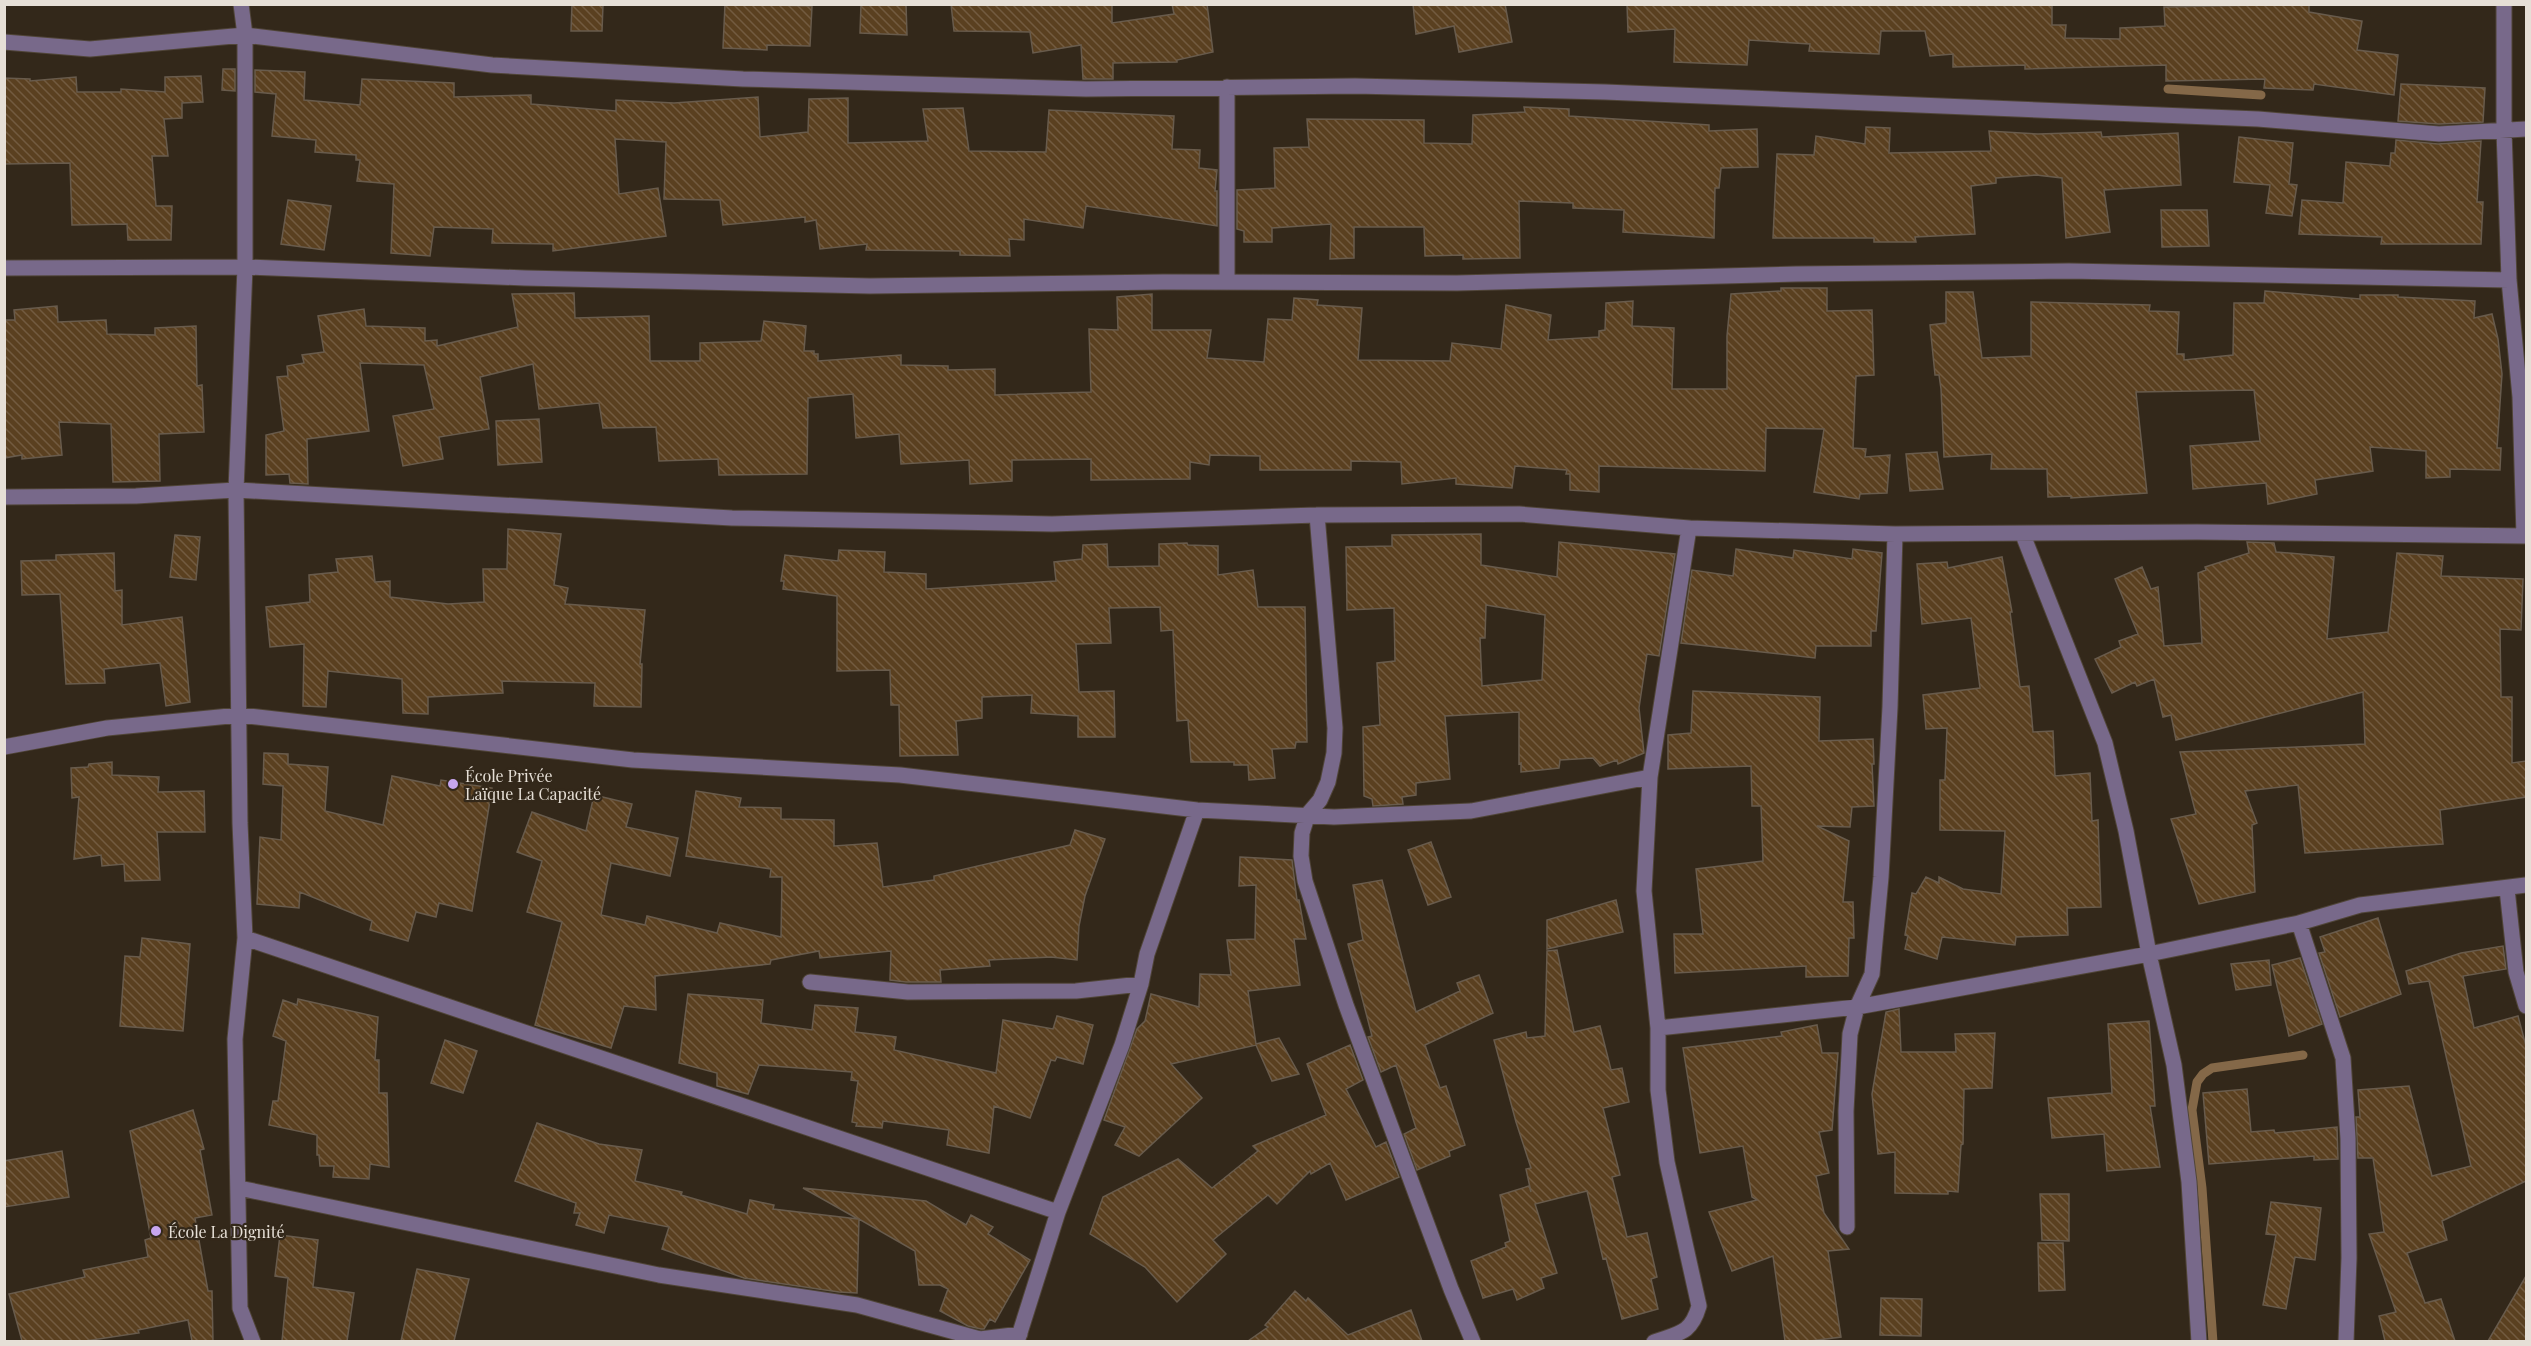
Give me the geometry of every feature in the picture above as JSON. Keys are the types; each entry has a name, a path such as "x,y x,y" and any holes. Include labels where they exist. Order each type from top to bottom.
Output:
{"street":[{"path":"242,4 245,35 244,267 236,490 240,823 245,938 235,1040 240,1308 252,1341"},
{"path":"4,497 136,496 236,490 744,519 1052,524 1317,515 1519,514 1689,528 1895,534 2023,535 2197,532 2525,536 2520,397 2509,280 2504,130 2504,4"},
{"path":"4,42 90,49 245,35 492,65 743,80 1086,89 1354,86 1605,92 2258,119 2439,134 2526,129"},
{"path":"1227,87 1227,282"},
{"path":"4,268 244,267 525,278 870,286 1227,282 1457,283 1796,274 2069,271 2509,280"},
{"path":"1317,515 1335,728 1334,753 1328,783 1320,800 1308,814 1302,833 1300,856 1305,881 1346,1005 1451,1289 1473,1341"},
{"path":"1654,1341 1683,1331 1695,1322 1699,1306 1667,1162 1658,1090 1658,1028 1644,891 1650,777 1689,528"},
{"path":"1847,1227 1850,1034 1857,1007 1872,974 1881,877 1890,706 1895,534"},
{"path":"2023,535 2105,743 2126,831 2149,954 2174,1065 2188,1170 2199,1341"},
{"path":"4,747 107,728 240,715 633,760 900,775 1197,810 1373,816 1472,811 1650,777"},
{"path":"239,1188 659,1275 857,1305 980,1338 1019,1338 1058,1212 1122,1045 1142,984 1147,954 1197,810"},
{"path":"1658,1028 1857,1007 2149,954 2299,923 2360,905 2526,885"},
{"path":"2507,889 2516,972 2526,1006"},
{"path":"2299,923 2343,1058 2348,1139 2349,1258 2346,1341"},
{"path":"245,938 1058,1212"},
{"path":"810,982 908,992 1076,991 1142,984"}],"building":[{"path":"725,4 812,6 810,46 767,45 767,50 723,48"},
{"path":"861,4 906,4 907,35 860,33"},
{"path":"951,4 1112,4 1112,23 1174,14 1172,4 1207,4 1213,52 1177,60 1177,62 1113,63 1113,79 1083,79 1081,45 1033,53 1030,32 954,31"},
{"path":"1413,4 1505,4 1512,42 1459,52 1454,26 1416,34"},
{"path":"1627,4 2052,4 2052,25 2066,25 2065,38 2120,39 2120,28 2165,26 2164,7 2309,4 2309,12 2362,21 2357,50 2398,55 2394,95 2314,84 2313,90 2264,88 2265,79 2166,81 2166,65 2025,69 2025,65 1953,67 1953,54 1930,56 1925,31 1881,31 1879,54 1809,51 1810,44 1749,40 1747,65 1674,62 1675,29 1628,32"},
{"path":"572,5 603,5 602,31 571,31"},
{"path":"223,69 235,69 235,91 222,90"},
{"path":"255,70 305,72 304,100 360,105 362,79 454,83 454,97 531,95 531,104 616,111 616,100 674,103 758,97 760,137 808,132 809,99 848,98 848,143 928,141 923,109 963,108 969,151 1046,152 1049,110 1174,116 1172,149 1200,150 1199,168 1217,170 1215,191 1217,191 1217,226 1086,206 1083,228 1024,219 1024,240 1009,239 1010,256 960,255 960,251 866,250 867,244 820,249 816,220 805,222 805,217 723,225 720,200 664,199 666,142 615,139 619,194 658,188 666,236 553,251 553,244 492,243 493,229 434,227 430,256 391,253 394,184 357,181 360,160 356,160 356,155 315,152 316,140 272,136 276,94 255,92"},
{"path":"201,76 203,102 182,103 182,118 164,119 168,156 152,156 156,206 172,206 171,240 128,240 127,224 72,225 70,163 4,164 4,78 30,79 30,81 76,77 77,92 121,92 121,89 165,92 165,77"},
{"path":"2401,84 2485,88 2483,122 2439,124 2398,121"},
{"path":"1524,107 1569,109 1569,116 1709,125 1709,131 1757,129 1758,167 1721,168 1719,188 1715,188 1714,238 1623,232 1624,210 1573,208 1573,203 1519,201 1520,258 1463,259 1463,255 1425,256 1424,227 1354,227 1354,258 1330,259 1331,224 1272,228 1272,242 1244,242 1244,231 1237,229 1237,190 1275,188 1274,148 1309,147 1307,119 1424,120 1424,143 1472,144 1473,115 1525,112"},
{"path":"1866,127 1890,128 1889,153 1991,151 1989,131 2038,134 2101,132 2102,137 2178,133 2181,185 2104,190 2110,232 2066,238 2062,178 2036,175 1996,178 1996,183 1971,186 1975,234 1915,237 1916,242 1874,242 1874,238 1773,238 1777,154 1814,155 1816,136 1865,144"},
{"path":"2239,137 2293,143 2289,184 2297,185 2292,216 2266,213 2270,185 2234,182"},
{"path":"2396,140 2438,144 2481,141 2477,202 2483,202 2481,244 2381,244 2382,237 2299,234 2302,200 2343,203 2346,162 2390,166 2391,153 2395,153"},
{"path":"288,200 331,206 324,250 281,244"},
{"path":"2161,210 2207,210 2209,246 2162,247"},
{"path":"1781,288 1827,288 1827,311 1872,310 1874,375 1856,376 1853,448 1866,449 1865,457 1890,455 1887,493 1860,494 1859,499 1814,492 1824,429 1766,428 1765,471 1599,466 1599,492 1570,490 1570,474 1566,474 1567,470 1515,466 1512,488 1456,484 1456,478 1402,484 1401,462 1351,461 1351,470 1260,470 1260,456 1210,455 1209,465 1190,462 1190,479 1091,480 1091,459 1012,460 1012,481 970,484 969,460 901,464 899,434 856,438 853,394 808,398 807,474 719,475 718,459 659,461 656,427 603,428 599,403 539,409 533,364 480,377 489,429 439,437 443,459 403,466 393,416 434,409 424,365 360,363 369,431 307,439 308,484 290,483 289,474 266,475 266,435 284,431 277,377 288,376 287,366 304,363 302,355 324,352 318,316 364,309 366,326 425,328 425,341 437,340 437,346 518,327 512,294 574,293 575,318 649,316 650,361 700,361 700,343 761,341 764,321 806,326 804,351 814,351 814,354 818,354 818,361 901,355 901,365 948,366 948,370 995,369 995,395 1091,392 1089,329 1118,330 1117,297 1152,294 1152,330 1211,330 1207,358 1264,362 1268,319 1292,320 1294,298 1318,300 1317,305 1362,308 1358,360 1450,361 1452,343 1501,349 1506,305 1551,315 1548,340 1599,337 1599,331 1605,330 1606,303 1633,301 1632,326 1674,328 1672,389 1727,389 1727,336 1731,294 1781,291"},
{"path":"2265,291 2360,299 2360,295 2398,295 2398,297 2475,301 2474,318 2492,314 2498,339 2502,374 2497,448 2501,448 2500,470 2450,469 2450,477 2426,478 2426,451 2370,447 2373,471 2315,480 2317,494 2268,504 2266,483 2193,489 2190,446 2260,441 2254,390 2136,392 2147,493 2071,498 2071,496 2048,497 2047,469 1991,469 1992,454 1944,457 1941,389 1939,375 1935,375 1930,325 1946,323 1946,292 1973,292 1982,358 2031,356 2031,302 2150,305 2149,311 2179,312 2177,354 2184,354 2184,360 2233,355 2234,303 2264,303"},
{"path":"57,306 58,322 106,320 107,334 155,335 155,328 196,326 197,386 202,385 204,432 159,434 160,481 113,482 111,424 59,422 62,455 22,459 22,455 4,458 4,320 15,320 14,310"},
{"path":"539,419 542,462 498,465 496,421"},
{"path":"1937,452 1943,489 1910,491 1906,454"},
{"path":"508,529 561,534 554,585 568,588 565,604 645,610 640,664 642,664 641,707 594,706 595,683 502,681 503,693 428,697 428,714 403,713 402,679 328,671 326,707 303,706 304,644 270,647 266,607 310,602 309,575 338,572 336,559 372,556 375,582 390,581 390,597 448,604 484,602 483,569 507,569"},
{"path":"1481,534 1481,565 1557,577 1559,542 1675,554 1659,656 1647,654 1639,708 1644,753 1618,764 1617,760 1600,766 1593,758 1560,760 1559,768 1521,772 1519,712 1445,716 1450,779 1416,783 1416,795 1402,797 1403,804 1373,806 1372,799 1364,796 1363,727 1380,725 1377,663 1395,661 1394,608 1347,610 1346,547 1392,546 1392,535","holes":["1486,605 1545,615 1542,680 1482,686 1480,638 1485,638"]},
{"path":"175,535 200,537 196,580 170,577"},
{"path":"2247,542 2274,543 2276,552 2334,557 2327,639 2388,632 2397,553 2443,556 2441,576 2523,579 2521,630 2500,629 2501,697 2512,697 2512,763 2526,761 2526,797 2440,810 2443,844 2305,853 2298,785 2245,791 2257,823 2252,825 2255,892 2199,904 2171,819 2196,814 2180,752 2365,744 2363,692 2176,740 2171,715 2163,717 2154,679 2137,686 2135,682 2112,693 2095,659 2121,647 2119,641 2138,634 2115,579 2142,567 2151,589 2158,587 2164,646 2202,643 2198,573 2206,570 2205,567 2249,553"},
{"path":"1187,543 1188,545 1218,546 1218,575 1253,570 1258,607 1305,607 1307,742 1296,742 1295,748 1272,749 1275,778 1249,780 1248,765 1234,765 1234,762 1191,762 1188,720 1177,721 1173,630 1161,631 1160,607 1109,608 1111,643 1076,644 1079,692 1114,691 1115,737 1078,737 1078,716 1031,713 1032,695 982,697 982,718 956,721 958,755 900,756 899,705 891,705 890,670 837,671 837,596 783,589 784,581 781,581 785,555 838,561 839,550 885,552 884,572 926,574 926,589 1056,581 1054,562 1082,559 1083,545 1107,544 1108,567 1159,566 1159,544"},
{"path":"1736,549 1793,558 1794,550 1852,559 1853,549 1882,553 1876,631 1871,631 1871,646 1816,646 1815,658 1681,643 1692,570 1733,576"},
{"path":"114,553 115,591 122,590 122,625 182,617 190,702 166,706 160,663 104,669 105,683 66,684 60,594 22,595 21,561 56,560 56,555"},
{"path":"2002,557 2012,612 2010,612 2020,687 2029,686 2033,732 2053,731 2055,776 2090,773 2092,821 2098,820 2101,907 2067,908 2068,935 2016,937 2015,945 1942,937 1937,959 1905,949 1912,893 1916,894 1926,877 1939,883 1939,877 1963,889 2001,894 2005,831 1940,830 1940,780 1945,780 1947,728 1926,729 1923,695 1980,688 1971,618 1922,624 1917,564 1947,562 1948,568"},
{"path":"1693,691 1820,697 1819,741 1873,739 1874,806 1852,807 1850,827 1817,826 1849,841 1843,902 1853,902 1854,938 1849,938 1848,976 1806,977 1806,966 1675,973 1674,934 1703,934 1696,869 1763,861 1761,806 1752,806 1751,766 1668,769 1668,735 1691,733"},
{"path":"264,753 288,754 288,764 328,767 325,811 383,825 392,776 440,786 441,780 492,788 472,911 439,903 436,917 416,912 408,941 370,930 372,921 300,892 299,908 257,904 260,837 281,840 283,786 263,784"},
{"path":"112,762 112,775 159,777 158,792 204,791 205,832 157,832 160,880 125,881 124,864 102,866 101,855 74,859 79,797 72,798 71,768"},
{"path":"696,791 741,798 739,807 781,808 781,819 834,820 834,846 877,843 883,887 934,880 934,876 1070,845 1075,830 1105,839 1085,896 1079,926 1077,960 1051,957 989,960 990,966 940,970 941,982 906,982 890,980 891,951 820,958 819,951 771,960 770,964 655,976 656,1010 624,1006 611,1048 535,1025 562,922 527,912 542,861 517,852 532,812 586,831 594,795 632,804 626,827 678,838 670,876 611,863 601,915 645,925 647,916 717,933 720,923 781,937 782,877 770,877 771,869 686,856"},
{"path":"1431,842 1451,897 1428,905 1408,850"},
{"path":"1240,857 1292,860 1297,900 1299,900 1306,939 1294,939 1300,985 1248,991 1256,1044 1279,1038 1299,1074 1272,1081 1256,1045 1171,1064 1202,1098 1139,1156 1115,1145 1125,1127 1104,1120 1137,1029 1145,1021 1151,994 1199,1007 1200,974 1231,975 1227,940 1255,939 1256,885 1239,886"},
{"path":"1382,880 1416,1012 1460,991 1457,983 1479,975 1493,1013 1425,1045 1440,1088 1446,1086 1465,1145 1449,1151 1450,1156 1417,1170 1404,1134 1416,1128 1396,1065 1381,1072 1368,1037 1372,1036 1348,944 1363,940 1353,885"},
{"path":"1616,900 1623,932 1547,949 1547,920"},
{"path":"2378,918 2401,994 2340,1017 2319,953 2325,952 2320,937"},
{"path":"142,938 190,944 183,1031 120,1026 125,956 140,957"},
{"path":"2503,946 2506,969 2463,976 2474,1028 2518,1016 2526,1046 2526,1181 2442,1221 2447,1240 2407,1253 2425,1303 2441,1299 2455,1341 2385,1341 2379,1316 2396,1312 2369,1234 2384,1232 2373,1158 2358,1158 2356,1117 2360,1117 2358,1090 2409,1086 2432,1176 2471,1166 2429,981 2409,984 2406,971 2461,953"},
{"path":"1557,950 1574,1032 1600,1026 1611,1070 1622,1068 1629,1102 1603,1108 1620,1175 1612,1177 1627,1237 1647,1233 1657,1277 1651,1279 1658,1309 1622,1319 1606,1258 1603,1259 1587,1191 1535,1204 1557,1273 1541,1278 1544,1288 1517,1300 1513,1289 1483,1298 1471,1261 1506,1247 1505,1243 1510,1241 1500,1195 1529,1186 1531,1192 1526,1169 1531,1168 1494,1040 1526,1032 1527,1038 1545,1036 1547,951"},
{"path":"2300,958 2322,1024 2289,1036 2272,965"},
{"path":"2269,960 2271,985 2236,990 2231,964"},
{"path":"688,994 763,1000 761,1023 812,1030 815,1005 858,1008 855,1032 896,1037 894,1050 996,1073 1003,1020 1053,1029 1057,1016 1093,1025 1083,1064 1057,1057 1055,1061 1051,1060 1030,1118 994,1106 989,1153 947,1145 949,1130 883,1121 882,1128 856,1126 857,1123 852,1122 858,1081 851,1080 852,1072 759,1065 748,1094 717,1086 717,1073 679,1063"},
{"path":"298,999 378,1017 375,1060 379,1060 379,1093 387,1093 389,1167 370,1164 369,1179 333,1177 334,1166 320,1166 319,1155 317,1155 317,1135 269,1125 273,1101 278,1101 286,1041 273,1036 283,1000 297,1005"},
{"path":"1899,1009 1901,1052 1956,1052 1955,1034 1995,1033 1992,1088 1964,1089 1963,1144 1961,1145 1958,1192 1948,1191 1948,1194 1895,1193 1895,1152 1878,1154 1872,1094 1886,1012"},
{"path":"2149,1021 2155,1106 2150,1106 2160,1167 2107,1171 2104,1134 2052,1138 2048,1098 2112,1093 2108,1024"},
{"path":"1817,1025 1822,1053 1838,1053 1832,1130 1819,1132 1829,1173 1816,1176 1824,1213 1849,1249 1828,1251 1841,1337 1785,1341 1773,1256 1732,1271 1709,1212 1757,1200 1752,1197 1743,1146 1700,1153 1683,1048 1782,1036 1781,1032"},
{"path":"445,1040 477,1051 463,1093 431,1083"},
{"path":"1350,1045 1363,1080 1346,1089 1376,1147 1386,1142 1399,1177 1346,1200 1330,1163 1311,1174 1310,1171 1277,1204 1268,1195 1213,1240 1226,1254 1177,1302 1145,1267 1090,1234 1103,1197 1178,1159 1212,1188 1258,1151 1253,1146 1326,1115 1307,1064"},
{"path":"2247,1089 2251,1132 2274,1130 2275,1133 2337,1127 2338,1159 2314,1160 2314,1156 2209,1164 2203,1093"},
{"path":"193,1110 204,1149 200,1150 212,1215 195,1218 208,1291 212,1291 213,1341 192,1341 188,1320 138,1330 139,1333 85,1341 22,1341 9,1294 85,1277 83,1270 148,1257 145,1240 151,1238 130,1131"},
{"path":"537,1123 599,1144 642,1150 635,1181 682,1192 681,1195 747,1214 750,1200 774,1205 773,1209 858,1219 803,1188 926,1201 966,1225 971,1215 993,1227 988,1234 1030,1260 995,1322 990,1319 984,1329 968,1326 940,1311 948,1289 940,1285 919,1285 915,1251 859,1219 857,1293 744,1278 662,1249 669,1227 609,1215 604,1233 576,1225 580,1213 574,1213 576,1203 515,1181"},
{"path":"62,1151 69,1197 4,1207 4,1161"},
{"path":"2040,1194 2069,1194 2069,1241 2042,1240"},
{"path":"2271,1202 2321,1208 2315,1260 2295,1257 2286,1309 2263,1305 2276,1235 2266,1234"},
{"path":"280,1235 318,1240 313,1287 354,1293 347,1341 282,1341 288,1278 275,1276"},
{"path":"2038,1243 2063,1243 2065,1290 2039,1291"},
{"path":"417,1269 469,1279 454,1341 401,1341"},
{"path":"2526,1276 2526,1341 2488,1341"},
{"path":"1295,1291 1306,1301 1308,1298 1348,1335 1411,1310 1422,1341 1248,1341 1268,1327 1265,1325"},
{"path":"1881,1298 1922,1299 1921,1336 1880,1335"}],"waterway":[{"path":"2168,89 2261,95"},
{"path":"2213,1342 2202,1188 2192,1110 2197,1082 2212,1068 2303,1055"}],"place":[{"name":"École Privée Laïque La Capacité","path":"453,784"},
{"name":"École La Dignité","path":"156,1231"}]}
